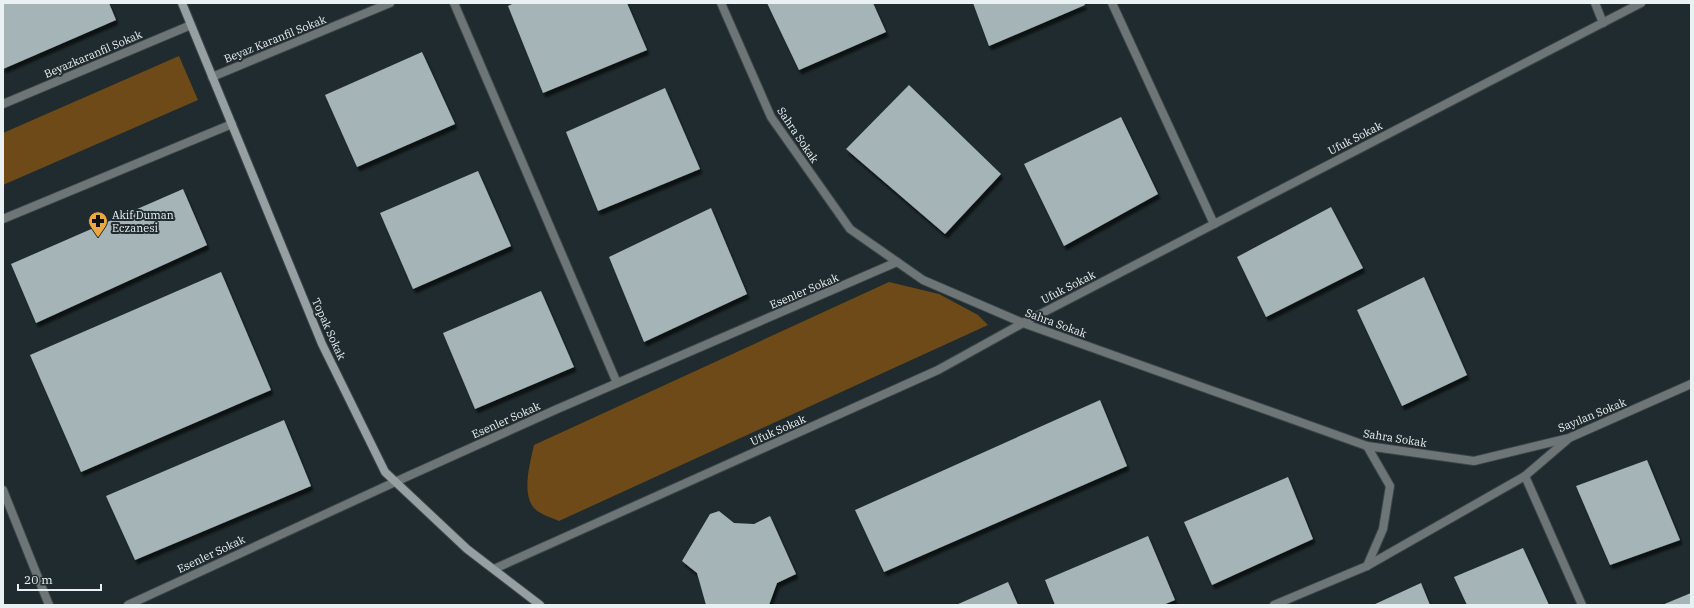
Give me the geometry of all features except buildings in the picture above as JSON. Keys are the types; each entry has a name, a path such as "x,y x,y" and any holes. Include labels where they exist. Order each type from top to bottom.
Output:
{"street":[{"name":"Topak Sokak","path":"182,3 322,344 385,472 467,549 540,605"},
{"name":"Beyaz Karanfil Sokak","path":"212,76 390,3"},
{"path":"454,3 617,383"},
{"name":"Sahra Sokak","path":"721,3 771,117 850,229 923,280 1023,323 1367,446 1474,461"},
{"path":"1112,3 1214,224"},
{"path":"1595,3 1603,23"},
{"name":"Ufuk Sokak","path":"494,569 938,370 1023,323 1641,3"},
{"name":"Beyazkaranfil Sokak","path":"3,104 191,25"},
{"path":"3,219 232,124"},
{"name":"Esenler Sokak","path":"128,605 395,482 617,383 897,262"},
{"name":"Sayılan Sokak","path":"1474,461 1569,438 1691,384"},
{"path":"1274,605 1367,566 1525,476 1569,438"},
{"path":"1367,446 1390,486 1383,529 1367,566"},
{"path":"1525,476 1582,605"},
{"path":"3,490 49,605"},
{"path":"520,590 530,605"}],"shaded area":[{"path":"179,56 198,100 3,185 3,133"},
{"path":"889,282 939,294 978,315 988,325 559,521 539,512 533,506 529,499 528,481 534,445"}],"place":[{"name":"Akif Duman Eczanesi","path":"98,238"}]}
